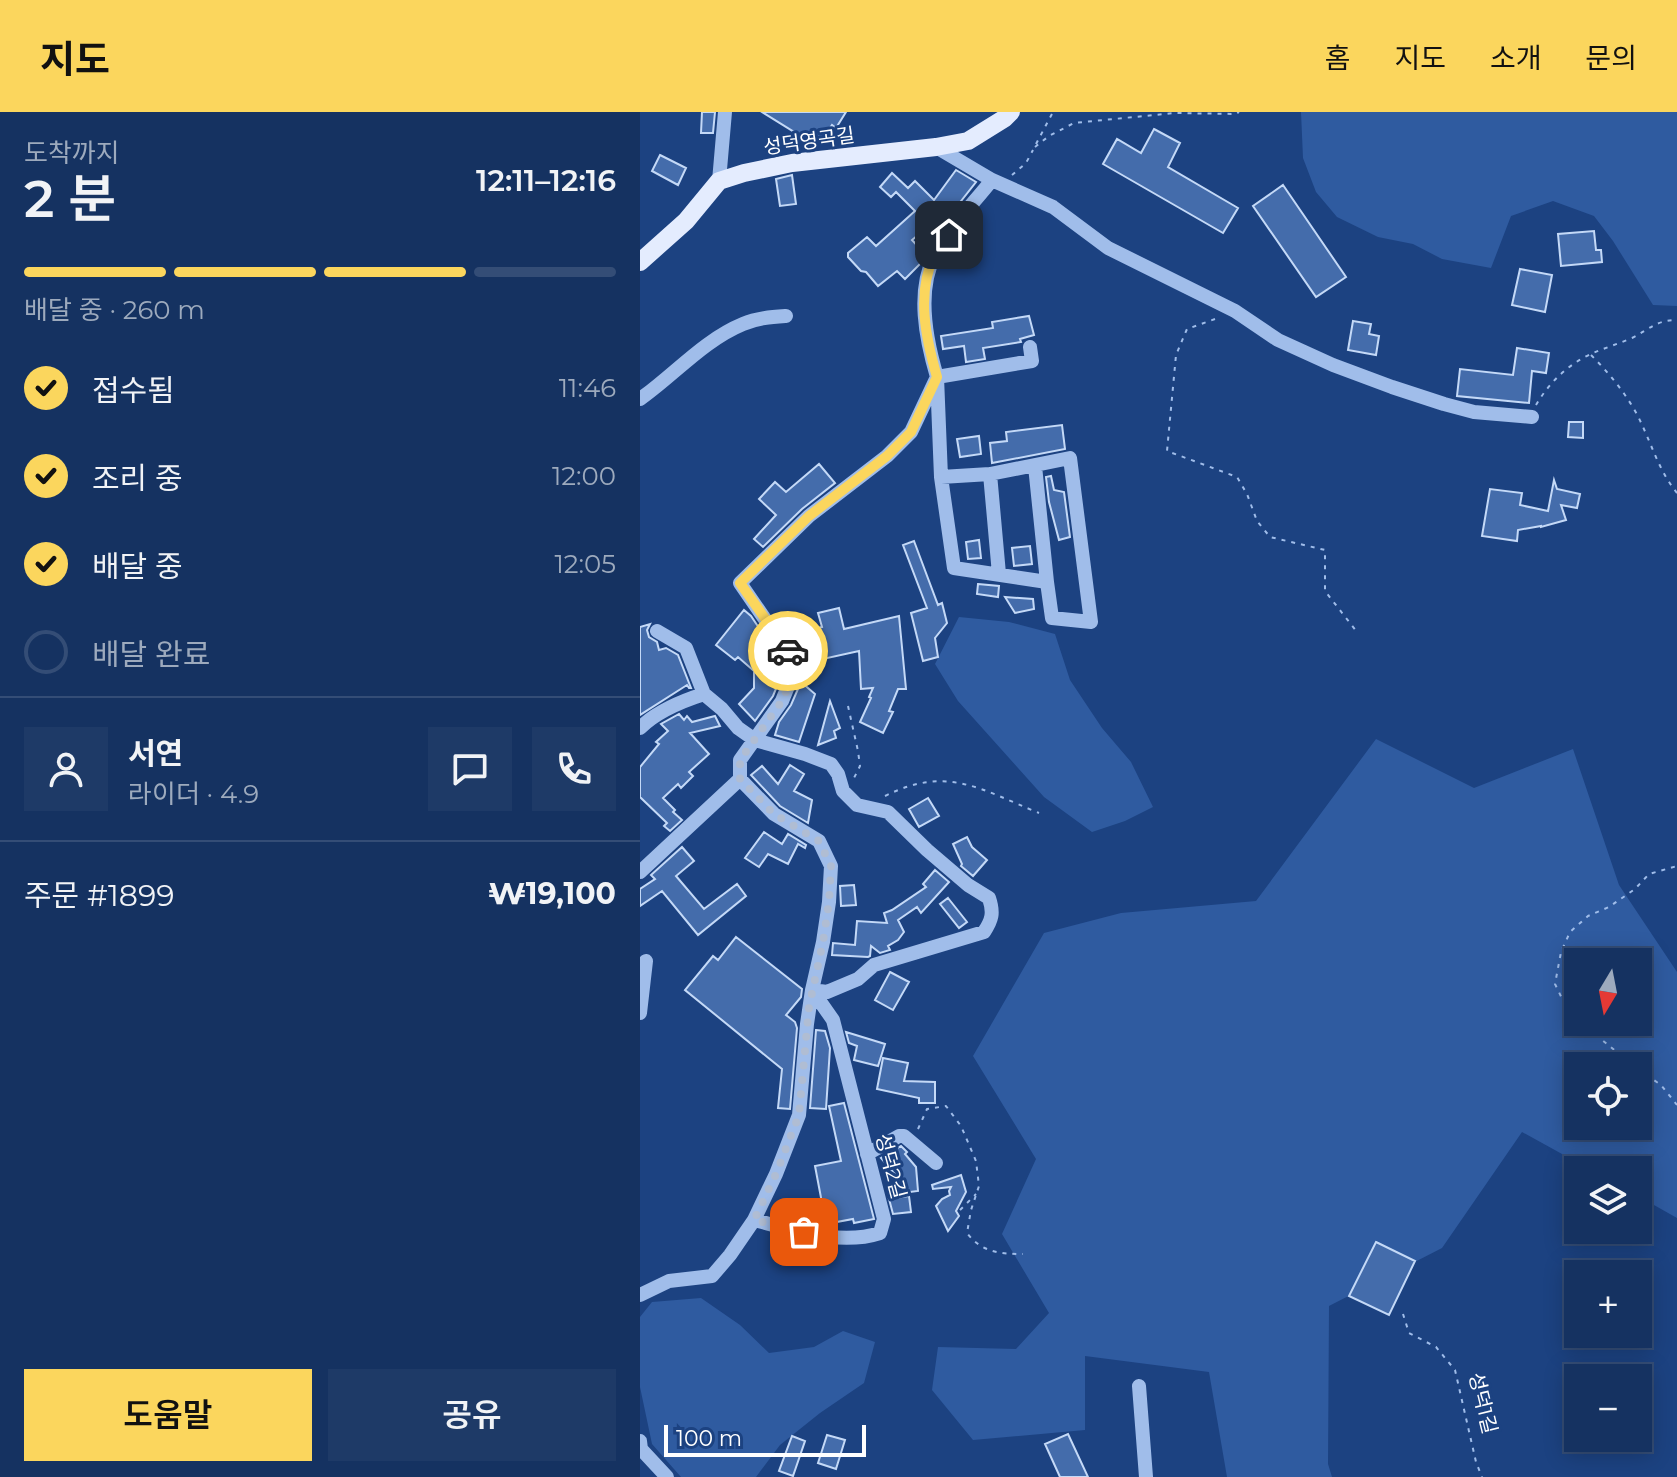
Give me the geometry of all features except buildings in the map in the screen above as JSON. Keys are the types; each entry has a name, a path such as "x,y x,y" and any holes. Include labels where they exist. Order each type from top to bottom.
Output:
{"main road":[{"name":"성덕영곡길","path":"719,181 792,163 968,141 1011,112"},
{"path":"640,262 686,221 719,181"}],"street":[{"path":"719,181 725,112"},
{"path":"936,147 992,180 1053,207 1108,248 1235,311 1278,340 1333,365 1474,412 1532,417"},
{"path":"992,180 934,257 926,285 924,317 937,377 941,477 954,568 1047,582"},
{"path":"640,399 717,338 743,324 767,317 786,316"},
{"path":"937,377 1032,361 1030,347"},
{"path":"640,1295 669,1281 712,1276 754,1220 799,1115 812,990 829,902 831,866 819,841 774,814 740,779 740,760 782,701 793,674 791,657 740,583 809,516 887,456 911,432 937,377"},
{"path":"941,477 990,474 1070,458 1091,622 1052,618 1035,466"},
{"path":"990,474 999,574"},
{"path":"657,631 686,648 704,694 738,728 755,740 831,764 843,791 857,805 888,812 968,885 989,898 993,910 992,921 984,932 874,965 858,979 827,992 812,990"},
{"path":"643,720 663,713 681,701 704,694"},
{"path":"640,872 740,779"},
{"path":"640,1013 646,961"},
{"name":"성덕2길","path":"754,1220 842,1238 868,1237 880,1233 884,1219 833,1020 812,990"},
{"path":"867,1154 904,1136 936,1163"},
{"path":"1139,1386 1146,1477"},
{"path":"640,1441 641,1449 667,1477"}],"path":[{"path":"992,180 1013,174 1026,163 1053,112"},
{"path":"1035,147 1074,123 1174,113 1239,112"},
{"path":"1235,311 1187,329 1176,355 1167,451 1237,477 1257,521 1270,537 1325,550 1325,591 1357,632"},
{"path":"1532,417 1545,390 1564,370 1590,354 1644,332 1662,320 1677,320"},
{"path":"1590,354 1613,377 1635,411 1665,478 1677,493"},
{"path":"843,791 860,766 848,706"},
{"path":"883,797 905,785 936,780 962,782 1039,813"},
{"path":"1564,1003 1555,984 1561,952 1570,932 1588,916 1609,907 1635,889 1649,874 1677,866"},
{"path":"1597,1036 1617,1052"},
{"path":"1652,1079 1677,1105"},
{"path":"904,1136 917,1132 927,1109 946,1106 961,1126 976,1161 979,1186 967,1233 975,1244 998,1253 1023,1254"},
{"path":"960,1210 976,1193"},
{"name":"성덕1길","path":"1403,1314 1409,1333 1436,1347 1455,1370 1482,1477"}],"shaded area":[{"path":"1301,112 1677,112 1677,306 1653,305 1594,216 1553,201 1511,216 1491,268 1442,259 1413,244 1378,237 1337,217 1316,192 1303,158"},
{"path":"959,617 1009,622 1055,634 1070,680 1102,728 1131,762 1153,807 1092,832 1044,797 958,701 935,664"},
{"path":"1376,739 1474,788 1573,749 1619,885 1677,972 1677,1218 1652,1204 1652,1156 1566,1156 1522,1132 1442,1248 1329,1306 1328,1464 1332,1477 1227,1477 1209,1372 1085,1356 1085,1430 973,1440 932,1390 938,1347 1016,1349 1049,1313 1002,1234 1036,1159 973,1056 1044,933 1121,913 1256,901"},
{"path":"701,1298 740,1325 769,1353 814,1347 843,1331 875,1342 864,1383 780,1445 756,1477 681,1477 652,1444 640,1387 640,1317 652,1302"}],"way so far":[{"path":"788,651 793,674 782,701 740,760 740,779 774,814 819,841 831,866 823,942 809,1007 799,1115 754,1220 804,1232"}],"route":[{"path":"788,651 740,583 809,516 887,456 911,432 937,377 924,317 926,285 934,257 949,235"}]}
